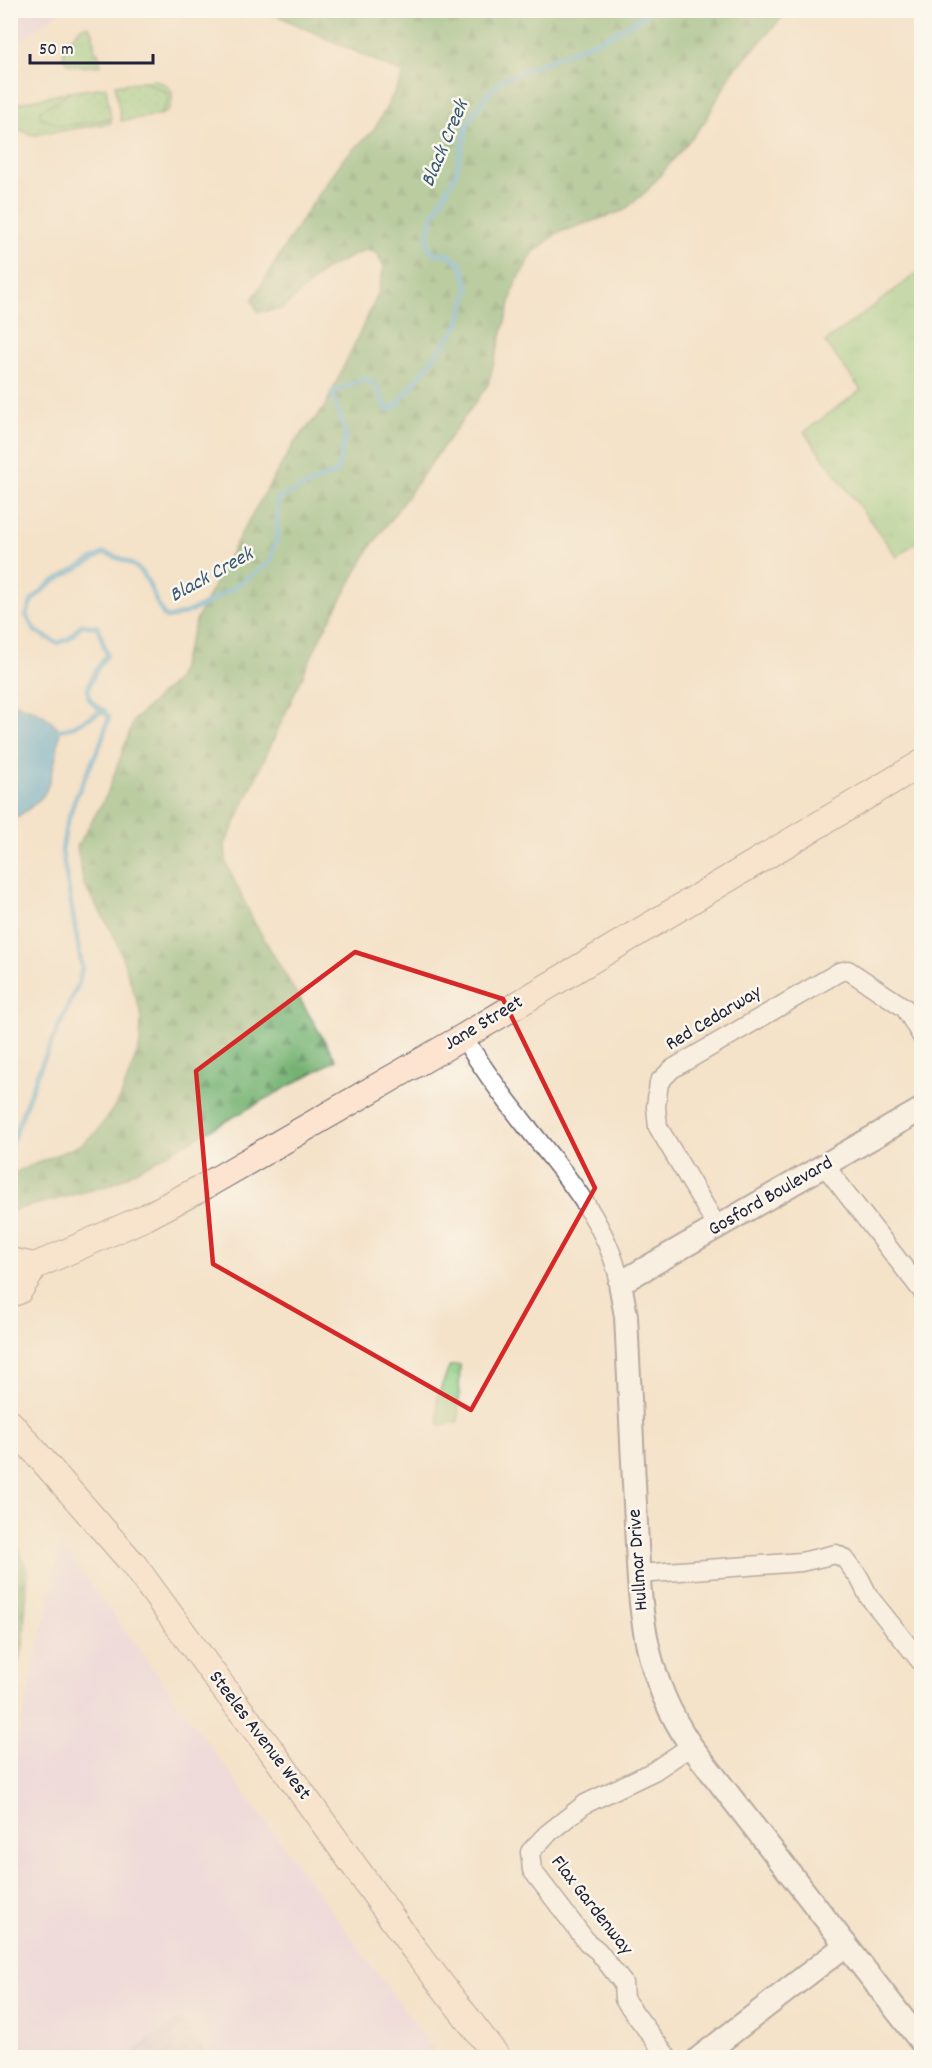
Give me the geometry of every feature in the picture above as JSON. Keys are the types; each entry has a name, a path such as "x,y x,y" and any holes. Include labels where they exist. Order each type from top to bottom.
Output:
{"main road":[{"name":"Jane Street","path":"10,1294 19,1291 23,1263 146,1217 205,1186 463,1037 921,763"},
{"name":"Steeles Avenue West","path":"10,1423 134,1565 414,1948 498,2058"}],"street":[{"name":"Red Cedarway","path":"718,1228 658,1127 656,1107 659,1082 665,1075 787,1001 839,972 848,970 905,1008 921,1037"},
{"name":"Hullmar Drive","path":"463,1037 485,1073 584,1201 601,1228 616,1263 626,1316 639,1574 646,1643 654,1674 667,1706 691,1746 921,2043"},
{"name":"Gosford Boulevard","path":"620,1283 825,1166 921,1108"},
{"path":"825,1166 921,1291"},
{"path":"639,1574 801,1562 836,1554 845,1559 860,1579 869,1597 921,1663"},
{"name":"Flax Gardenway","path":"668,2058 624,1999 623,1983 598,1951 587,1942 532,1870 530,1852 547,1834 585,1804 654,1771 691,1746"},
{"path":"699,2058 846,1944"}],"highlighted area":[{"path":"355,952 503,999 595,1188 471,1410 213,1264 196,1071"}],"shaded area":[{"path":"10,11 61,11 13,46 11,45"},
{"path":"61,1544 439,2057 210,2057 179,2018 127,2057 11,2058 11,1772"},
{"path":"179,2018 210,2057 127,2057"}],"green space":[{"path":"267,11 793,11 781,19 732,73 704,123 647,191 623,211 557,233 533,253 515,285 488,385 370,548 322,634 225,845 227,865 254,922 336,1060 111,1185 11,1211 13,1173 80,1145 97,1131 120,1099 140,1045 141,1013 115,937 84,885 77,847 107,794 134,720 177,679 197,618 240,535 294,443 324,408 378,294 384,267 377,253 365,250 326,269 282,309 258,312 252,300 307,211 344,158 374,130 404,74"},
{"path":"88,26 93,33 95,52 98,52 101,65 74,66 64,59 63,53 66,45 81,27"},
{"path":"155,80 166,85 172,92 172,101 167,112 160,115 169,99 165,91 143,81"},
{"path":"143,81 165,91 169,99 160,115 121,121 115,85"},
{"path":"106,87 111,119 63,126 42,119 41,110 56,103 68,92"},
{"path":"68,92 56,103 47,106 63,126 111,119 111,123 35,135 26,133 16,123 13,114 19,103"},
{"path":"921,272 921,538 897,557 804,432 861,390 825,342"},
{"path":"460,1365 458,1422 439,1425 437,1397 450,1366"},
{"path":"11,1528 28,1574 23,1648 11,1690"}],"water":[{"path":"11,703 38,712 60,730 57,753 44,794 29,809 11,820"}],"waterway":[{"name":"Black Creek","path":"10,1147 37,1075 79,982 82,968 62,851 66,826 75,799 100,745 109,717 91,701 88,690 100,664 107,655 98,627 81,625 69,639 57,643 35,631 26,615 32,600 51,583 104,553 123,560 144,574 166,618 180,615 207,603 270,563 278,532 277,499 337,472 346,435 332,392 366,378 377,387 387,410 397,405 458,326 469,288 461,264 448,254 433,253 427,242 432,217 455,175 468,123 487,94 502,80 611,35 644,16 647,10"},
{"path":"60,730 70,728 104,710"}]}
